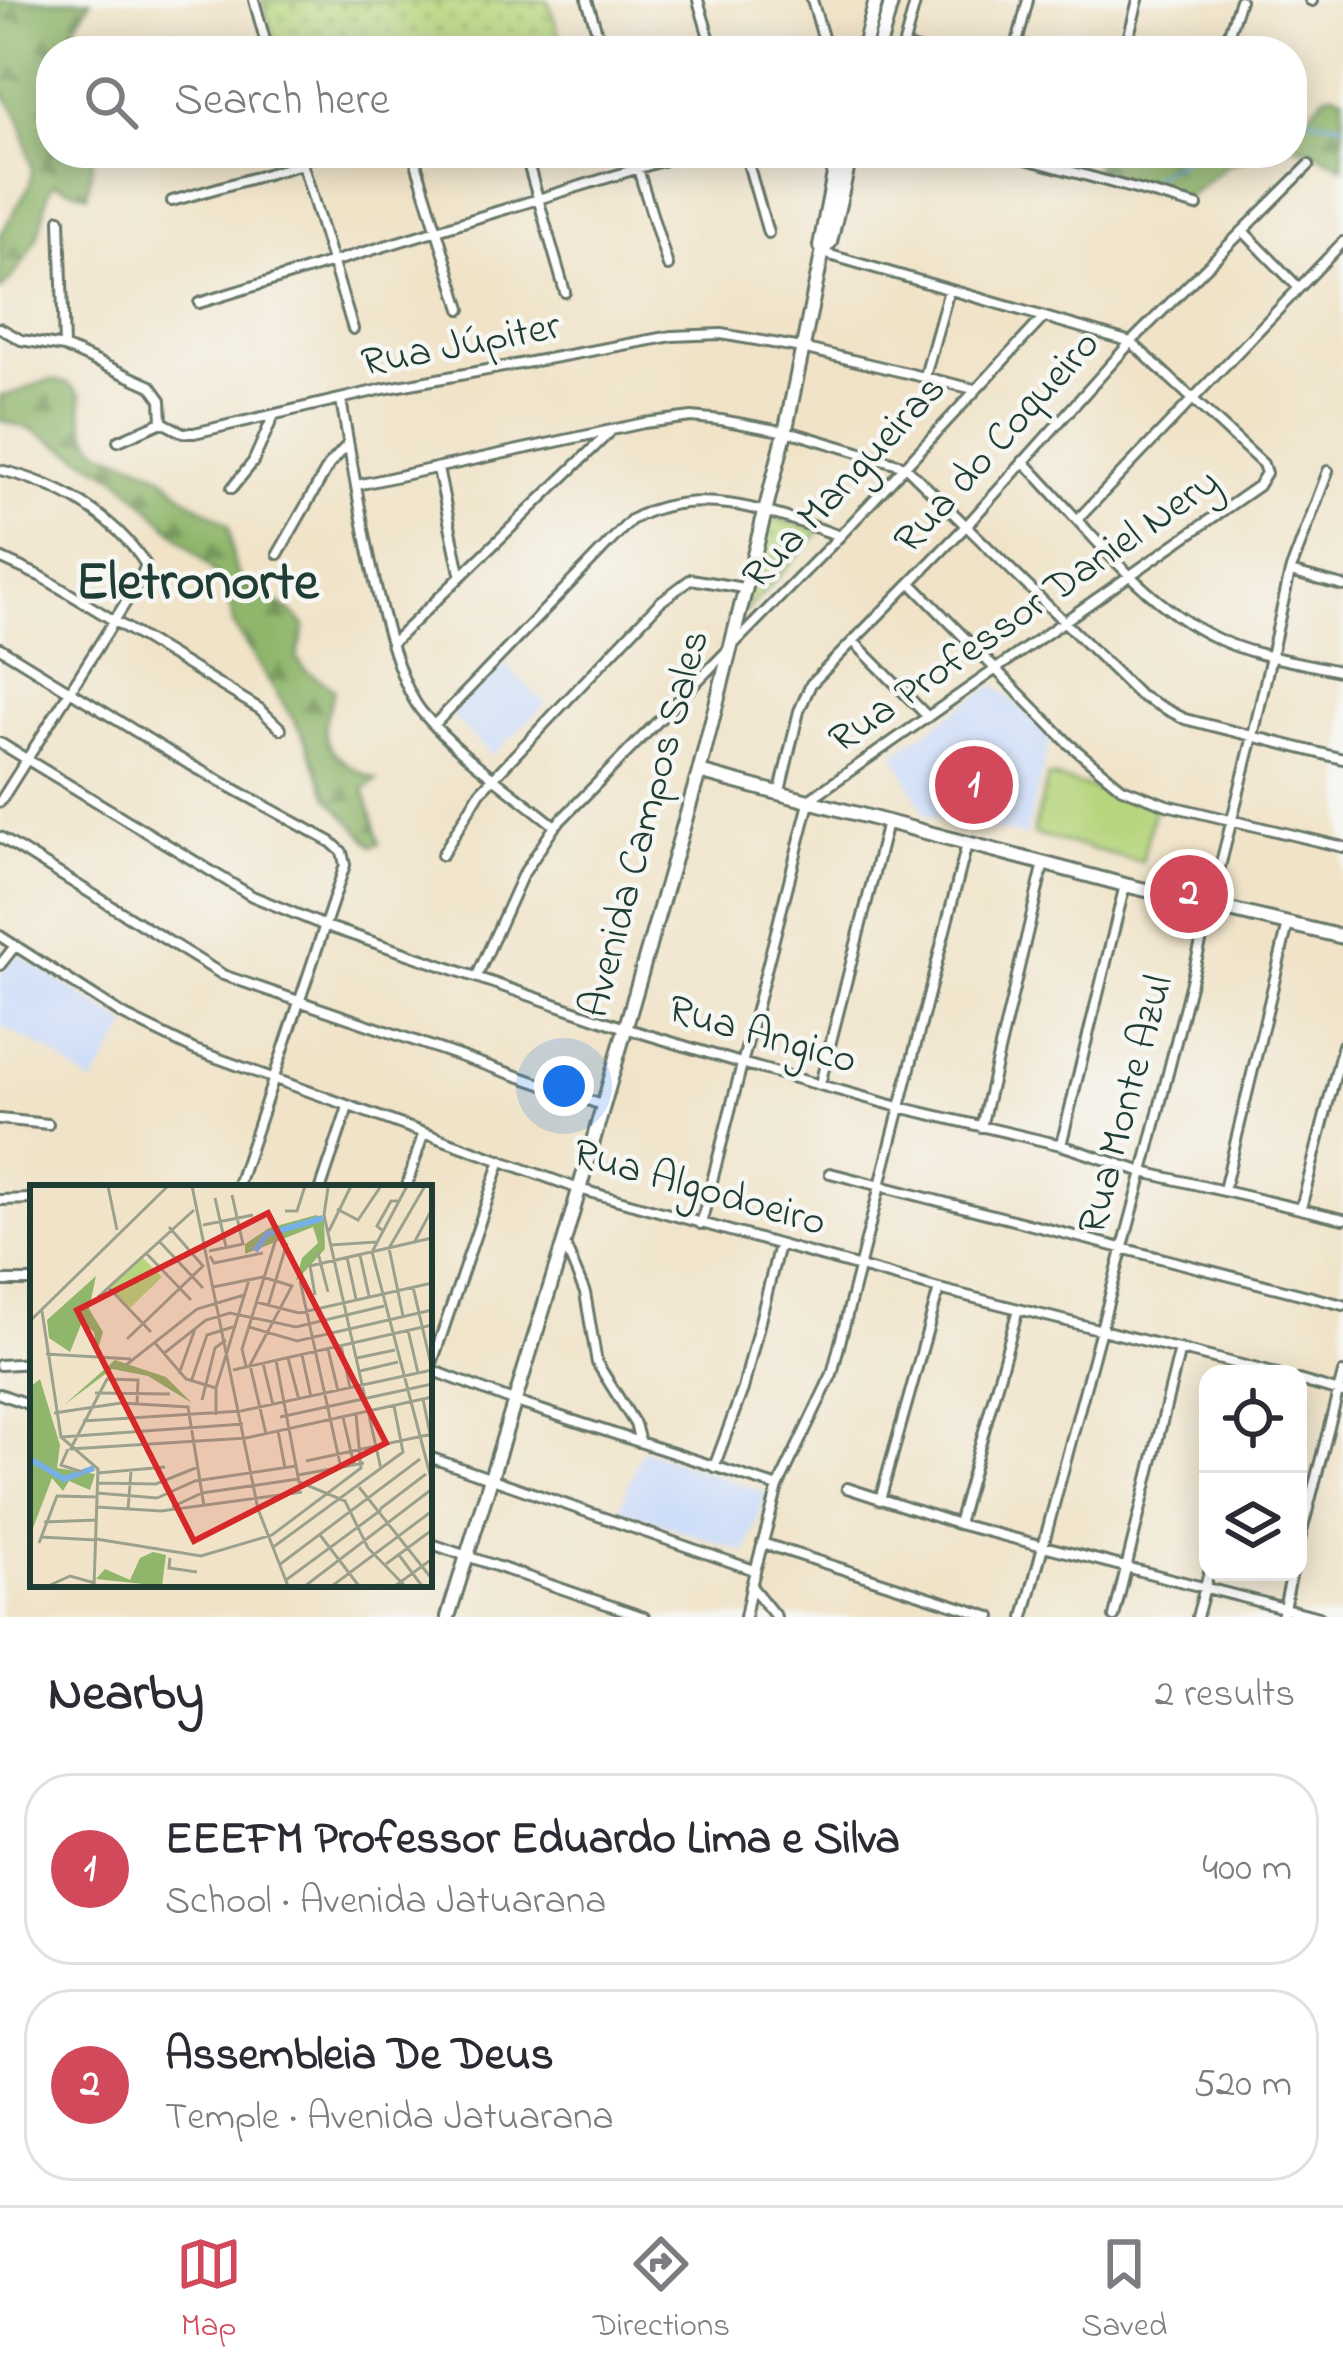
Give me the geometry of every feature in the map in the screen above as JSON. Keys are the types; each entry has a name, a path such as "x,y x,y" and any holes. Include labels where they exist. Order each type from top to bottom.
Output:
{"street":[{"path":"254,0 264,36"},
{"path":"586,0 598,36"},
{"path":"698,0 709,36"},
{"path":"812,0 823,36"},
{"path":"866,36 877,0"},
{"path":"882,36 892,0"},
{"path":"906,36 916,0"},
{"path":"1019,36 1028,0"},
{"path":"1129,36 1138,0"},
{"path":"1228,36 1240,0"},
{"path":"172,201 288,168"},
{"path":"303,168 353,329"},
{"path":"417,168 460,309"},
{"path":"530,168 565,292"},
{"path":"199,303 641,168"},
{"path":"749,168 767,233"},
{"name":"Avenida Campos Sales","path":"823,252 821,230 835,168"},
{"name":"Avenida Campos Sales","path":"448,1617 564,1242 699,772 785,433 823,252 830,242 847,168"},
{"path":"1059,168 1197,206"},
{"name":"Rua do Coqueiro","path":"780,791 803,699 824,670 966,526 1131,342 1306,168"},
{"path":"638,169 668,266"},
{"path":"60,219 64,347"},
{"path":"1243,231 1298,288"},
{"path":"1079,518 1343,242"},
{"path":"823,252 1131,342 1192,402"},
{"path":"925,376 949,290"},
{"name":"Rua Mangueiras","path":"477,976 522,876 555,826 840,536 1044,317"},
{"path":"0,328 21,340 64,347 156,390 162,422 118,441"},
{"name":"Rua Júpiter","path":"162,422 194,433 660,337 721,334 802,347 974,389"},
{"path":"341,400 392,643 410,692 435,724 555,826"},
{"name":"Rua Professor Daniel Nery","path":"810,799 1258,486 1266,469 1192,402"},
{"path":"232,488 253,463 274,413"},
{"path":"357,485 692,417 785,433 905,466 1150,702 1185,719 1343,760"},
{"path":"392,643 611,431"},
{"path":"278,554 329,465 349,443"},
{"path":"1024,461 1131,578 1202,631 1229,644 1343,672"},
{"path":"438,469 460,575"},
{"path":"0,470 46,486 104,518 146,566 0,802"},
{"name":"Rua Monte Azul","path":"1024,1617 1143,1172 1291,572 1328,470"},
{"path":"435,724 631,520 653,507 708,501 765,512 840,536"},
{"path":"0,558 42,577 260,709 280,729"},
{"path":"1291,572 1343,586"},
{"path":"442,855 470,805 494,777 679,586 700,579 743,588"},
{"path":"911,583 1069,743 1122,788 1168,805 1343,848"},
{"path":"853,641 928,717"},
{"path":"0,648 341,852 345,865 238,1185"},
{"name":"Rua Angico","path":"0,743 253,896 323,925 741,1063 1061,1145 1143,1172 1343,1219"},
{"path":"699,772 1125,885 1343,937"},
{"path":"701,1224 810,799"},
{"path":"820,1084 887,821"},
{"path":"0,837 223,975 602,1105"},
{"path":"745,1617 778,1487 827,1388 967,844"},
{"path":"981,1127 1044,863"},
{"path":"1061,1145 1125,885"},
{"path":"1224,1190 1288,924"},
{"name":"Rua Algodoeiro","path":"0,936 156,1033 423,1135 579,1189 701,1224 1237,1365"},
{"path":"0,965 15,946"},
{"path":"1301,1208 1343,1045"},
{"path":"322,1185 347,1107"},
{"path":"0,1119 48,1124"},
{"path":"407,1185 423,1135"},
{"path":"432,1360 501,1160"},
{"path":"830,1173 1343,1305"},
{"path":"0,1200 30,1198"},
{"path":"564,1242 584,1293 597,1363 635,1424 641,1443"},
{"path":"713,1468 743,1390 778,1245"},
{"path":"880,1500 939,1289"},
{"path":"958,1524 1018,1309"},
{"path":"1114,1617 1180,1349"},
{"path":"0,1365 30,1363"},
{"path":"432,1370 778,1487"},
{"path":"1307,1514 1343,1373"},
{"path":"1307,1383 1340,1392"},
{"path":"0,1394 30,1405"},
{"path":"432,1458 754,1570"},
{"path":"847,1489 1283,1613 1319,1617"},
{"path":"762,1543 991,1617"},
{"path":"432,1544 644,1617"},
{"path":"1197,1617 1207,1581"},
{"path":"1283,1613 1290,1581"},
{"path":"752,1586 776,1617"}],"shaded area":[{"path":"502,661 546,704 492,755 450,715"},
{"path":"995,684 1051,736 1026,836 926,816 894,753"},
{"path":"15,952 129,1026 92,1085 51,1052 0,1026 0,975"},
{"path":"642,1449 766,1493 746,1553 620,1509"}],"green space":[{"path":"0,0 91,0 72,36 36,36 36,168 92,168 87,195 54,183 32,247 0,290 0,236 30,185 32,169 21,120 0,86"},
{"path":"262,0 548,0 559,36 273,36"},
{"path":"1327,94 1343,96 1343,167 1307,148 1307,115"},
{"path":"1097,168 1223,168 1187,197 1100,175"},
{"path":"53,380 69,384 81,396 83,419 95,445 159,474 228,525 237,572 305,626 297,658 306,671 334,689 324,730 331,749 348,765 377,780 364,789 380,843 373,846 329,798 303,735 233,624 228,592 210,567 119,478 31,429 0,420 0,396"},
{"path":"767,516 821,530 745,613"},
{"path":"1048,776 1155,805 1142,862 1033,834"}],"waterway":[{"path":"1307,118 1343,124"},
{"path":"1151,178 1168,168"}],"place":[{"name":"EEEFM Professor Eduardo Lima e Silva","path":"974,785"},
{"name":"Assembleia De Deus","path":"1189,894"}],"district":[{"name":"Eletronorte","path":"197,585"}]}
